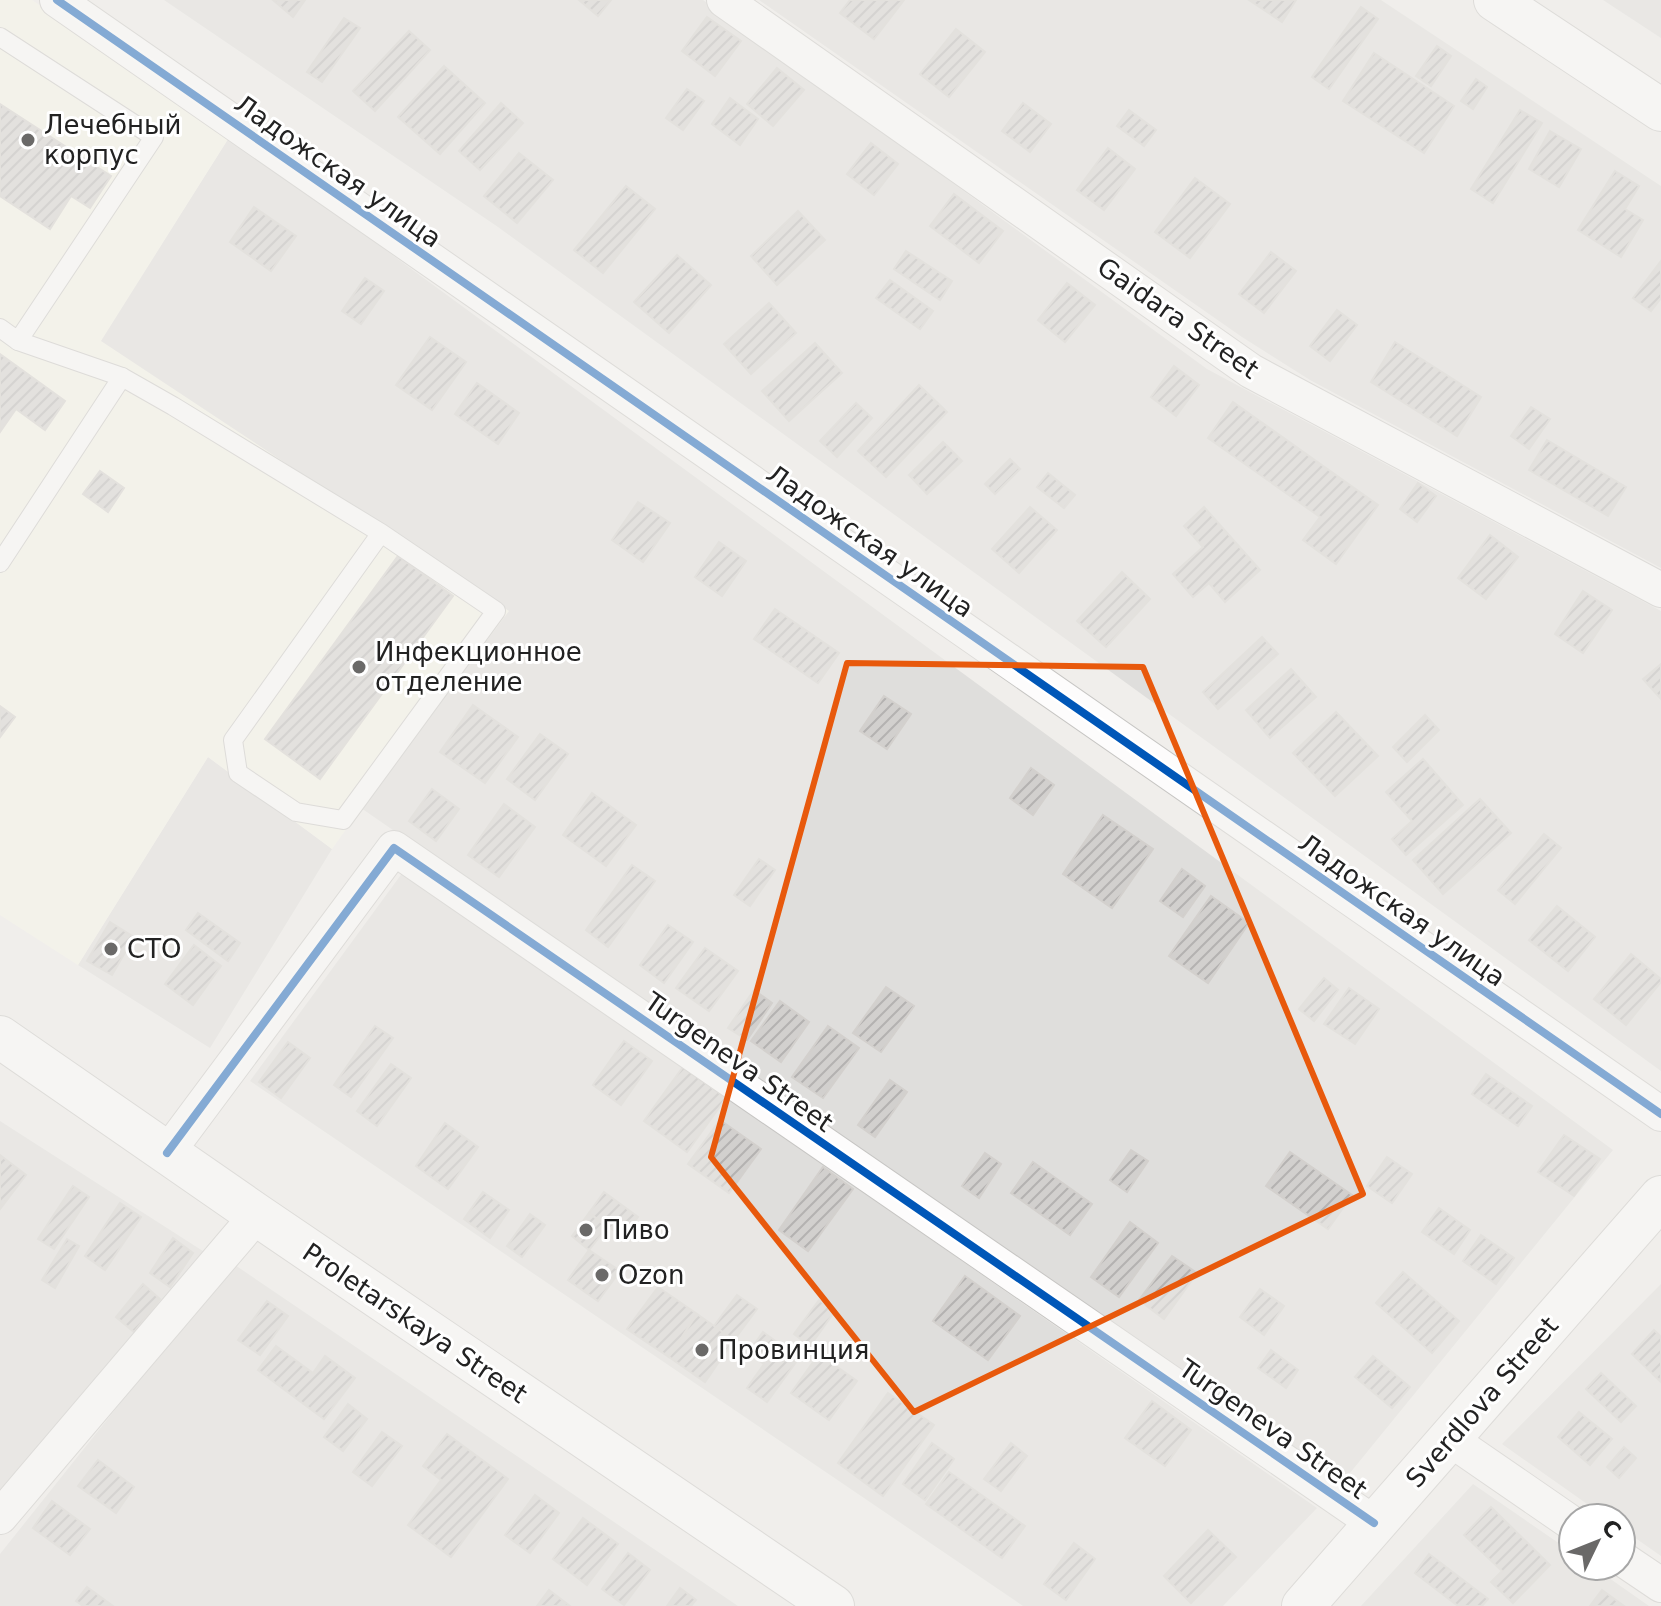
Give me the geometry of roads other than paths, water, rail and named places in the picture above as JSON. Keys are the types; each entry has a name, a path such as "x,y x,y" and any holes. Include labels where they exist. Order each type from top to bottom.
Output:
{"street":[{"name":"Ладожская улица","path":"57,0 1661,1114"},
{"name":"Gaidara Street","path":"724,0 1251,371 1661,590"},
{"path":"1495,0 1661,110"},
{"name":"Turgeneva Street","path":"167,1153 394,848 1374,1523"},
{"name":"Proletarskaya Street","path":"0,1037 833,1606"},
{"name":"Sverdlova Street","path":"1303,1606 1661,1197"},
{"path":"0,1517 257,1215"},
{"path":"1451,1440 1557,1513"},
{"path":"1637,1569 1661,1585"}],"lane":[{"path":"0,37 154,137 18,341"},
{"path":"0,328 18,341 122,377 381,533 496,611 343,820 296,812 238,773 233,740 381,533"},
{"path":"0,563 122,377"}],"place":[{"name":"Лечебный корпус","path":"28,140"},
{"name":"Инфекционное отделение","path":"359,667"},
{"name":"СТО","path":"111,949"},
{"name":"Пиво","path":"586,1230"},
{"name":"Ozon","path":"602,1275"},
{"name":"Провинция","path":"702,1350"}]}
